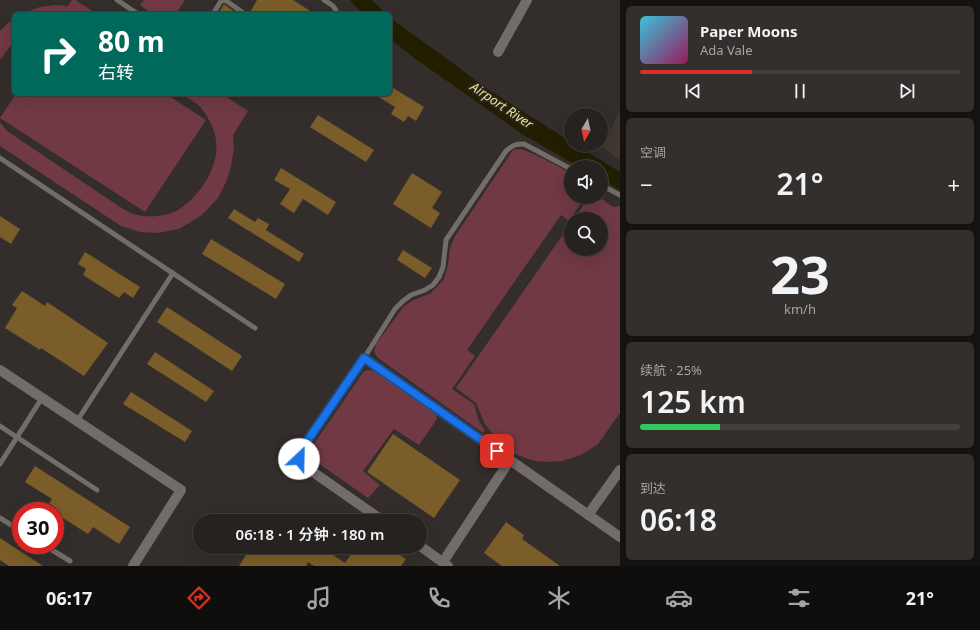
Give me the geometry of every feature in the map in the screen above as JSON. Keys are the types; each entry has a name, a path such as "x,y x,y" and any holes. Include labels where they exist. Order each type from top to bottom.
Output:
{"street":[{"path":"498,52 527,0"},
{"path":"373,514 303,465 299,459 299,453 364,358 620,537"},
{"path":"0,370 181,490 133,566"},
{"path":"427,551 446,564 510,460"},
{"path":"588,515 620,470"}],"lane":[{"path":"117,0 135,12"},
{"path":"214,12 221,1 224,0 242,12"},
{"path":"324,0 333,6 336,12"},
{"path":"364,358 395,309 411,295 425,290 433,285 439,277 443,267 446,240 506,151 516,144 524,144 564,165"},
{"path":"0,158 255,328"},
{"path":"608,189 620,195"},
{"path":"77,421 173,273"},
{"path":"0,464 42,398"},
{"path":"0,426 97,490"},
{"path":"0,518 12,525"},
{"path":"59,554 70,561"}],"shaded area":[{"path":"72,0 75,0 94,12 26,12 40,7 56,5 68,6"},
{"path":"144,0 185,0 177,12 149,12 140,5"},
{"path":"12,20 12,44 0,60 0,31"},
{"path":"15,96 169,96 206,120 145,212 0,118"},
{"path":"184,96 225,96 248,111 233,135 234,148 231,166 227,180 218,198 202,215 179,229 158,233 140,232 121,226 0,146 0,122 7,131 123,209 135,215 156,216 168,214 175,212 185,205 201,189 212,169 215,158 216,137 205,112 197,104"},
{"path":"620,109 620,160 608,151 608,136"},
{"path":"522,149 564,169 564,204 580,204 575,212 564,212 564,217 561,215 467,350 475,356 452,389 474,404 479,422 485,430 483,433 378,358 374,352 376,344 404,306 431,293 444,279 450,248 455,236 513,150"},
{"path":"608,203 613,207 620,206 620,413 598,444 581,455 562,461 536,461 513,453 505,448 485,424 476,403 456,388 564,233 564,256 608,256 608,212 579,212 584,204"},
{"path":"364,371 376,371 436,414 437,419 419,445 394,429 363,471 380,485 368,498 311,458 310,453 311,448"}],"water":[{"path":"350,0 372,0 384,12 360,12"},
{"name":"Airport River","path":"392,19 483,86 564,138 564,152 587,152 600,160 567,160 522,134 392,41"},
{"path":"608,165 620,172 620,190 608,183"}],"building":[{"path":"257,0 293,0 312,12 250,12"},
{"path":"224,4 235,12 219,12"},
{"path":"392,87 424,107 416,121 408,116 404,122 391,114 395,107 377,96 392,96"},
{"path":"318,115 374,150 366,162 310,127"},
{"path":"281,168 336,202 328,215 303,199 294,213 280,204 290,189 274,180"},
{"path":"412,173 442,192 432,208 440,213 431,228 393,204"},
{"path":"234,209 255,222 258,218 269,224 266,230 304,254 299,262 228,218"},
{"path":"0,216 20,229 11,244 0,237"},
{"path":"211,239 285,284 276,299 202,254"},
{"path":"403,250 432,268 425,278 397,260"},
{"path":"85,252 140,287 133,298 124,292 119,298 83,275 86,269 78,264"},
{"path":"22,291 45,306 47,302 108,343 84,376 41,348 40,350 5,328 17,308 12,305"},
{"path":"167,307 242,356 232,371 157,322"},
{"path":"155,352 214,391 206,402 147,364"},
{"path":"131,392 192,431 185,442 123,404"},
{"path":"393,434 460,480 434,518 367,472"},
{"path":"35,466 130,527 119,544 93,527 88,534 64,519 64,502 50,502 52,499 25,482"},
{"path":"506,522 524,535 522,539 560,566 502,566 484,553"},
{"path":"0,538 12,546 12,554 25,554 43,566 9,566 0,560"},
{"path":"247,554 332,554 345,563 351,554 398,554 406,559 401,566 314,566 308,562 306,566 239,566"}],"route":[{"path":"299,459 299,453 364,358 497,451"}]}
